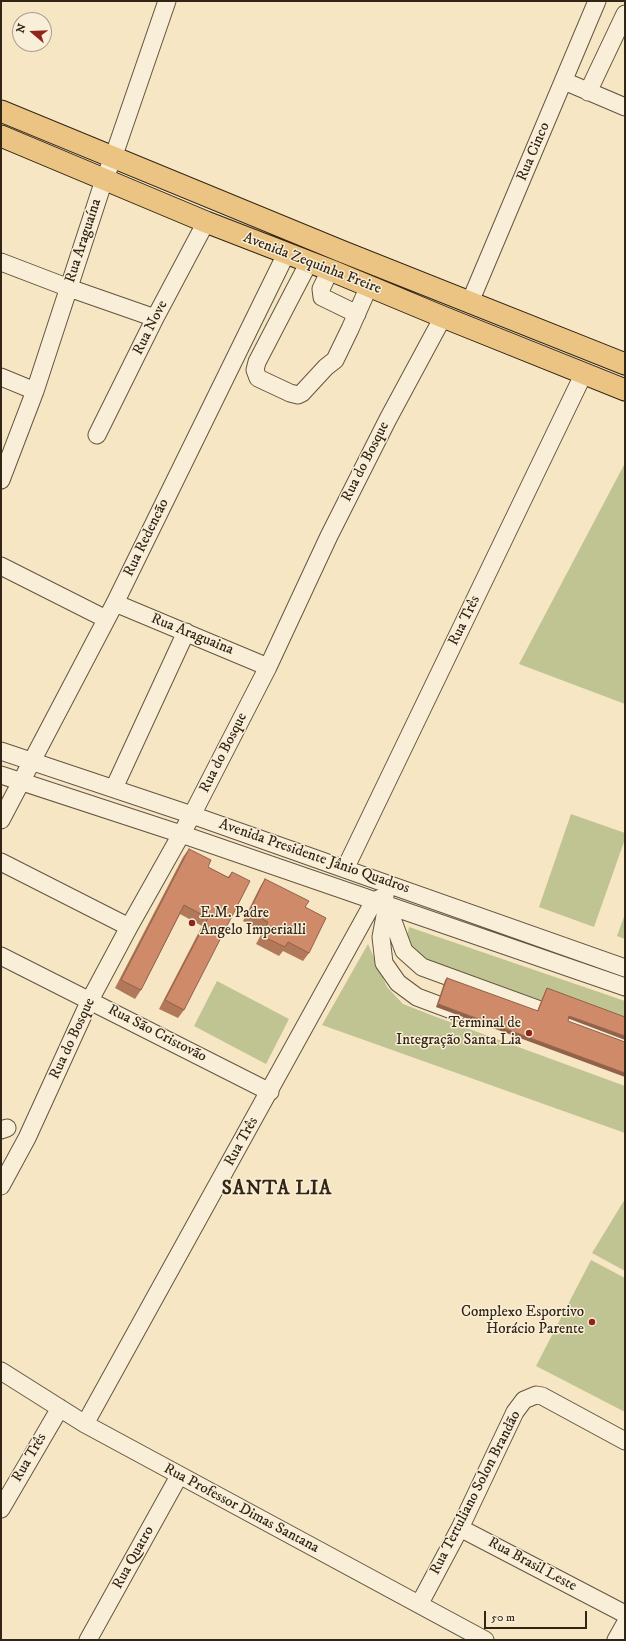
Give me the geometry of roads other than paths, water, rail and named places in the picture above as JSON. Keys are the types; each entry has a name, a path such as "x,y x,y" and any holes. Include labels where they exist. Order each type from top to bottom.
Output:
{"main road":[{"name":"Avenida Zequinha Freire","path":"1,111 340,251 625,364"},
{"name":"Avenida Zequinha Freire","path":"1,136 206,222 330,270 443,318 625,390"},
{"path":"330,270 340,251"}],"street":[{"name":"Rua Araguaína","path":"1,480 35,391 104,180 113,158 166,1"},
{"name":"Rua Cinco","path":"470,302 597,1"},
{"path":"588,92 625,14"},
{"path":"564,81 625,107"},
{"name":"Rua Nove","path":"97,435 155,318 206,222"},
{"name":"Rua Redencão","path":"1,820 33,762 115,603 286,254"},
{"path":"1,262 68,288 155,318"},
{"path":"309,262 257,362 255,370 258,378 290,393 298,395 302,393 322,370 335,360 369,286"},
{"path":"330,270 321,289 322,297 357,314"},
{"name":"Rua do Bosque","path":"1,1186 27,1138 90,1000 192,815 268,667 329,536 388,419 443,318"},
{"name":"Rua Três","path":"346,869 584,374"},
{"path":"1,377 35,391"},
{"path":"1,566 106,619"},
{"name":"Rua Araguaina","path":"115,603 268,667"},
{"path":"114,788 186,632"},
{"name":"Avenida Presidente Jânio Quadros","path":"1,751 192,815 625,968"},
{"name":"Avenida Presidente Jânio Quadros","path":"1,775 21,783 181,834 625,987"},
{"path":"1,862 129,927"},
{"path":"381,903 404,889"},
{"path":"381,903 381,937 384,963 398,983 417,997 476,1019"},
{"path":"381,903 404,951 422,967 625,1041"},
{"name":"Rua Três","path":"85,1424 270,1092 381,903"},
{"name":"Rua São Cristovão","path":"1,956 270,1092"},
{"name":"Rua Professor Dimas Santana","path":"1,1371 85,1424 179,1476 420,1603 485,1640"},
{"name":"Rua Tertuliano Solon Brandão","path":"420,1603 460,1528 515,1412 529,1396 542,1396 625,1441"},
{"name":"Rua Três","path":"1,1509 60,1408"},
{"name":"Rua Quatro","path":"88,1640 179,1476"},
{"name":"Rua Brasil Leste","path":"460,1528 625,1614"},
{"path":"616,1640 625,1624"}],"place":[{"name":"E.M. Padre Angelo Imperialli","path":"192,923"},
{"name":"Terminal de Integração Santa Lia","path":"529,1033"},
{"name":"Complexo Esportivo Horácio Parente","path":"592,1322"}],"district":[{"name":"SANTA LIA","path":"277,1190"}]}
